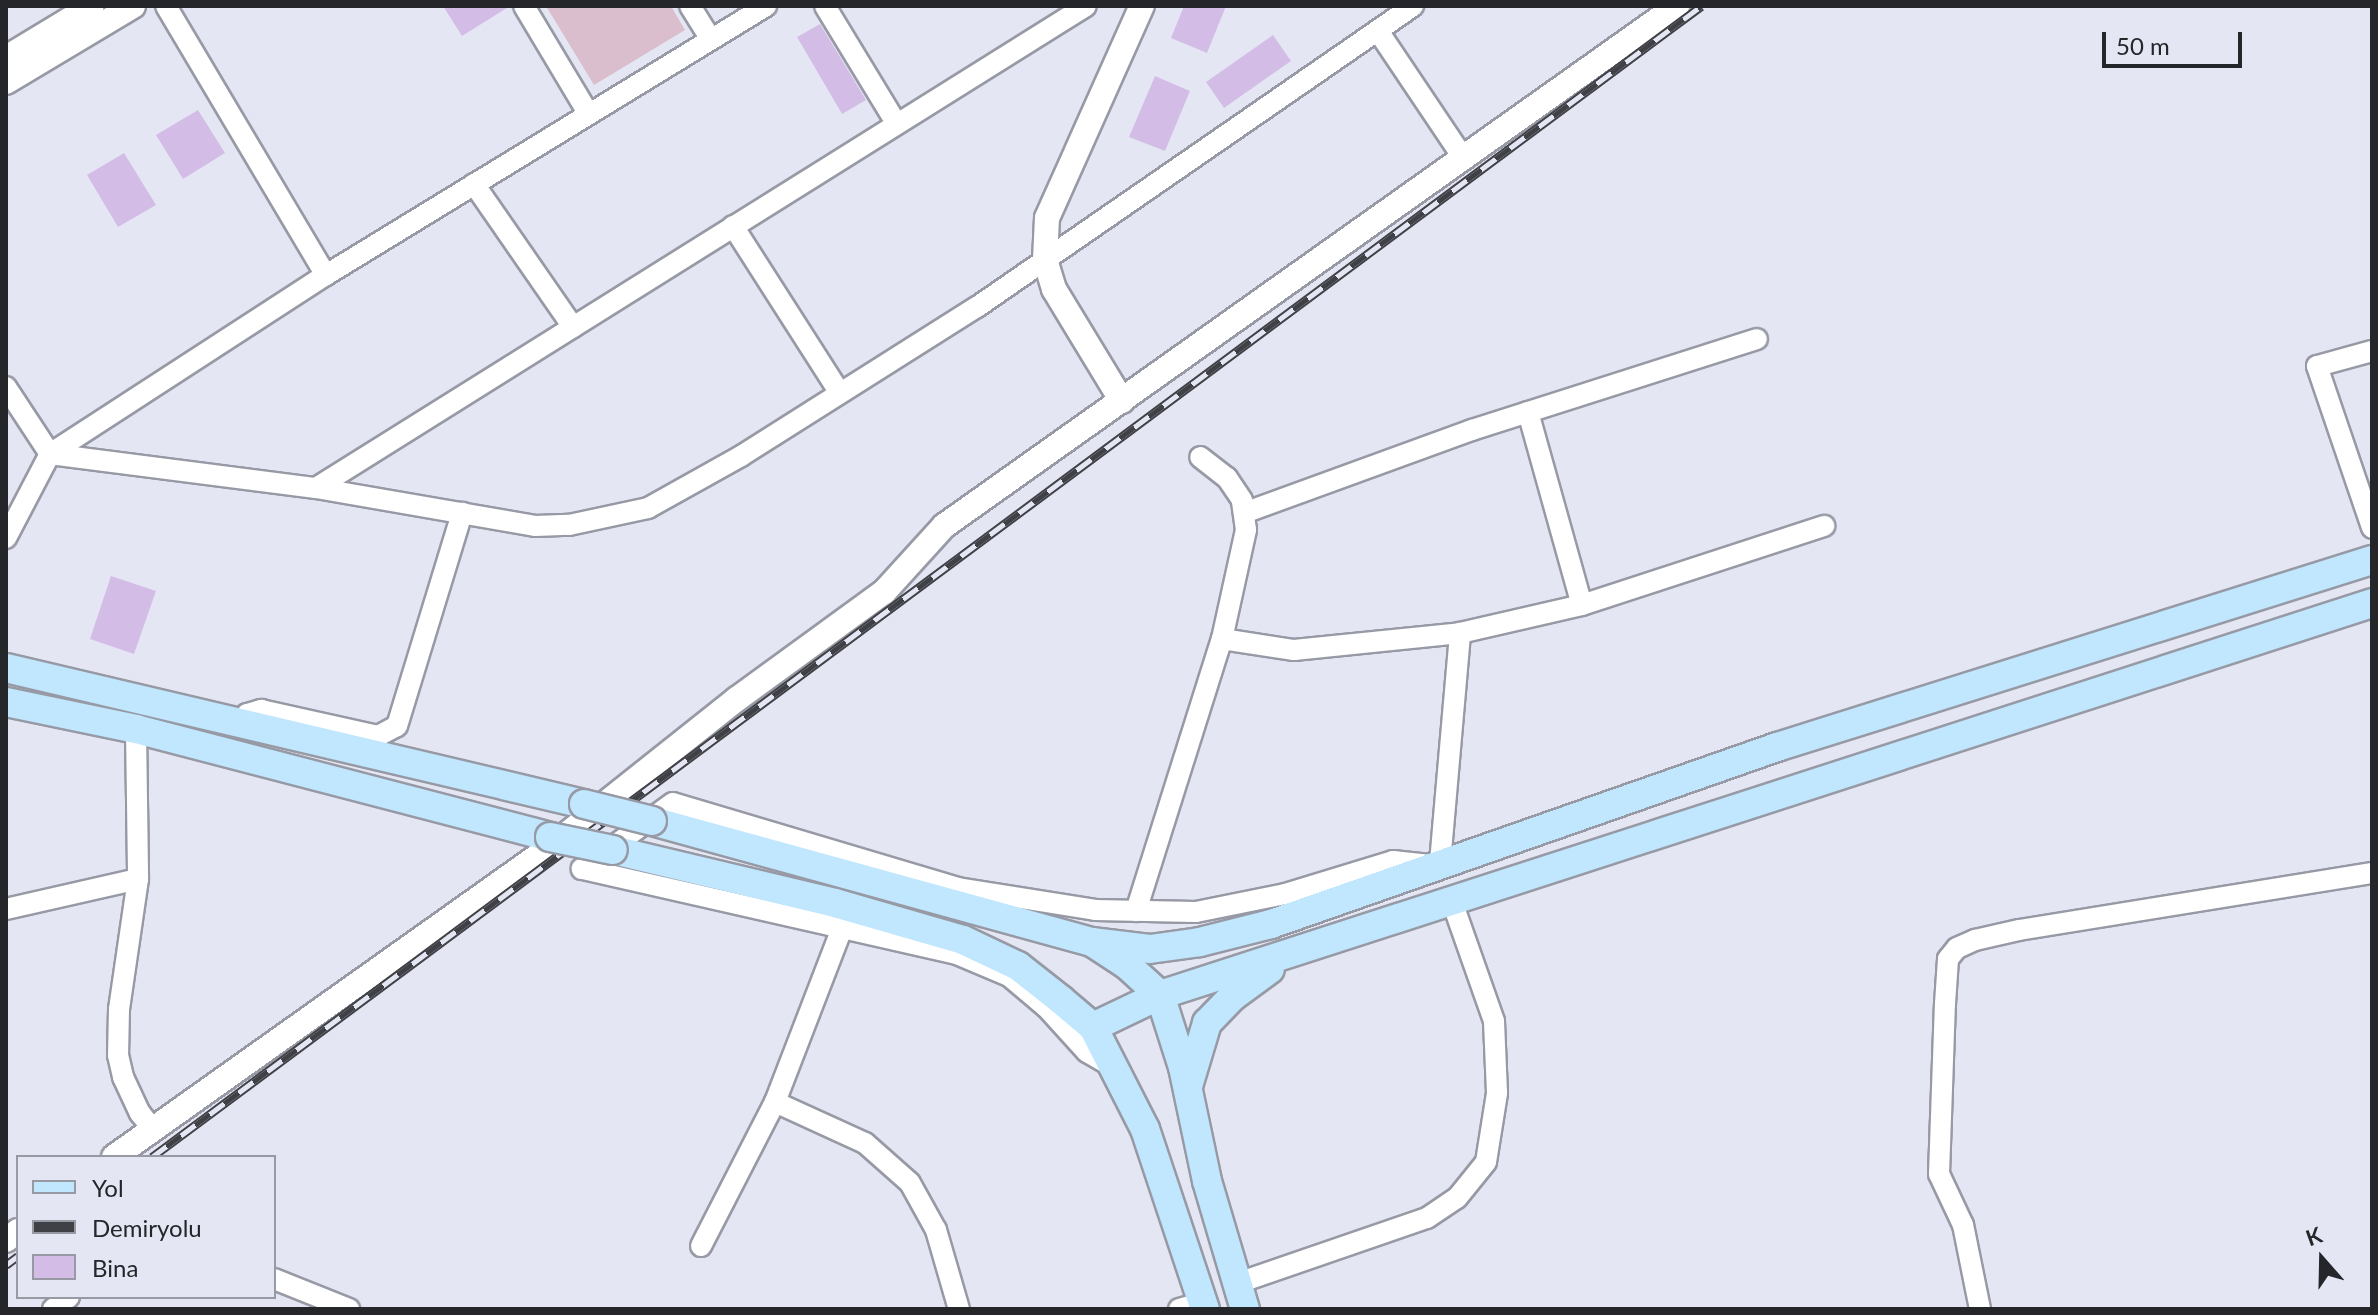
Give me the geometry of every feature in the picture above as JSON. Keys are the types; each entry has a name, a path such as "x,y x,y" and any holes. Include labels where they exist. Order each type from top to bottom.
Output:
{"main road":[{"path":"6,668 652,821 1092,942 1150,949 1200,942 1271,924 1777,747 2372,560"},
{"path":"1093,1027 1160,995 2372,603"},
{"path":"6,702 136,729 550,837 835,903 963,940 1018,966 1093,1027 1117,1069 1145,1129 1196,1307"},
{"path":"1437,864 1452,902"},
{"path":"1092,942 1127,965 1160,995 1188,1087 1207,1181 1241,1296"},
{"path":"1188,1087 1207,1023 1232,997 1303,950"}],"street":[{"path":"6,82 133,6"},
{"path":"166,6 326,275"},
{"path":"524,6 588,113"},
{"path":"690,6 711,39"},
{"path":"6,538 50,454 326,275 766,6"},
{"path":"825,6 896,123"},
{"path":"316,488 1086,6"},
{"path":"1122,401 1054,289 1045,260 1047,218 1142,6"},
{"path":"6,387 50,454 316,488 535,526 569,525 648,508 840,393 1045,260 1413,6"},
{"path":"116,1155 151,1127 552,846 737,699 884,592 944,526 1677,6"},
{"path":"6,58 78,9"},
{"path":"1378,31 1464,159"},
{"path":"474,184 573,327"},
{"path":"733,226 840,393"},
{"path":"1244,513 1528,412 1757,339"},
{"path":"2372,351 2317,366 2372,528"},
{"path":"1528,412 1582,605"},
{"path":"1136,911 1222,639 1246,530 1242,500 1227,478 1200,457"},
{"path":"241,722 251,711 261,710 378,736 392,731 401,721 462,513"},
{"path":"1222,639 1294,650 1460,633 1582,605 1824,526"},
{"path":"1117,1069 1087,1052 1046,1007 1009,976 957,954 582,869 673,803 958,888 1095,910 1196,912 1285,894 1393,861 1437,864 1460,633"},
{"path":"136,729 138,879 119,1009 118,1055 140,1113 151,1127"},
{"path":"1980,1309 1963,1225 1939,1174 1948,959 1957,948 1975,940 2019,930 2372,873"},
{"path":"6,909 138,879"},
{"path":"1241,1296 1427,1218 1457,1198 1486,1162 1497,1093 1494,1021 1452,902"},
{"path":"701,1246 775,1102 842,928"},
{"path":"775,1102 865,1143 910,1183 936,1230 959,1309"},
{"path":"276,1280 349,1309"}],"shaded area":[{"path":"546,6 671,6 685,30 594,85"}],"building":[{"path":"443,6 510,6 462,36"},
{"path":"1184,6 1226,6 1207,53 1171,38"},
{"path":"820,24 866,100 842,114 797,37"},
{"path":"1273,35 1291,61 1224,108 1206,82"},
{"path":"1155,76 1190,91 1165,151 1129,137"},
{"path":"198,110 225,153 183,179 156,135"},
{"path":"124,153 156,205 118,227 87,175"},
{"path":"111,576 156,591 134,654 90,639"}],"railway":[{"path":"155,1155 1701,6"},
{"path":"6,1265 16,1258"}]}
